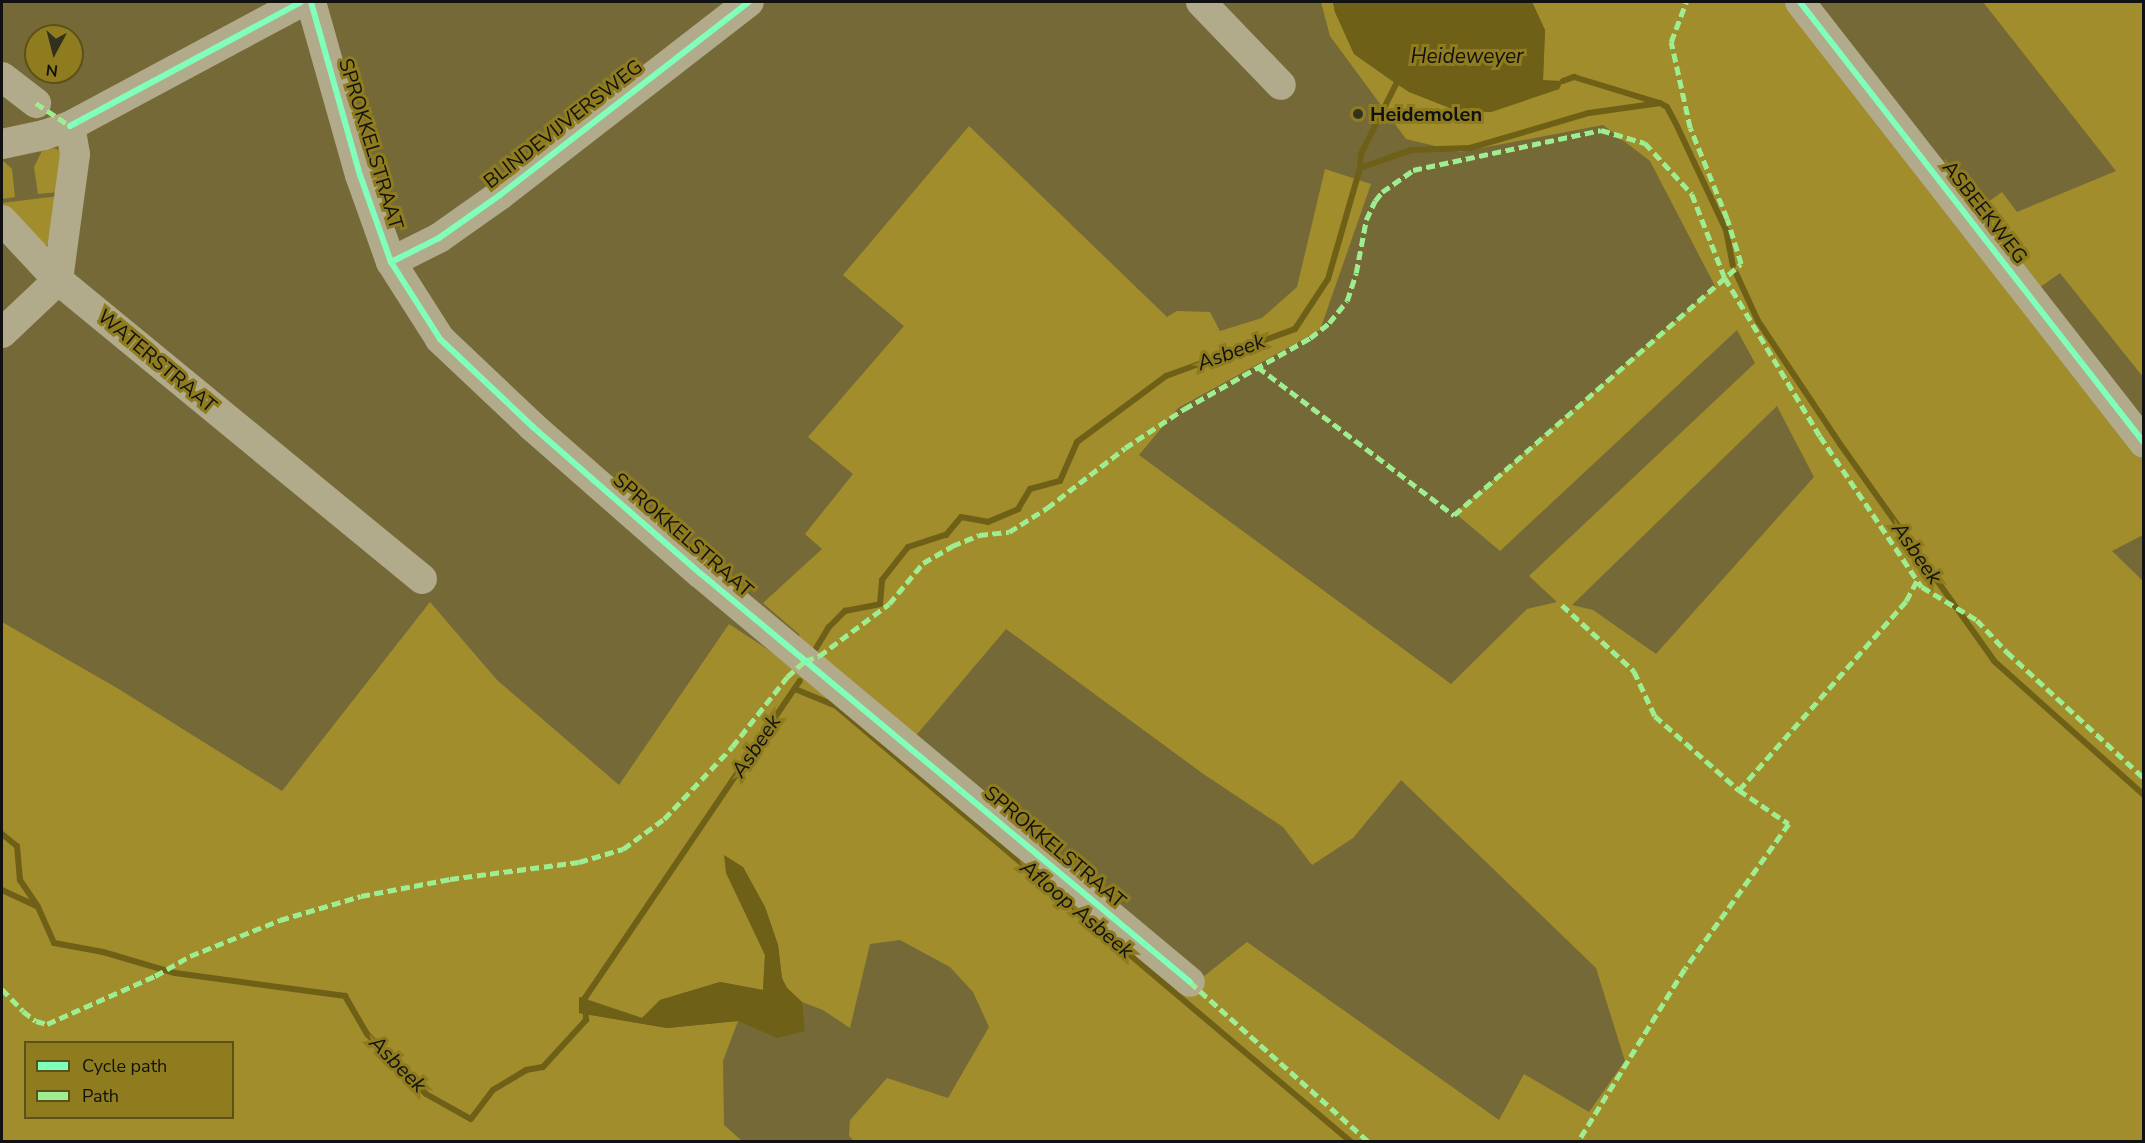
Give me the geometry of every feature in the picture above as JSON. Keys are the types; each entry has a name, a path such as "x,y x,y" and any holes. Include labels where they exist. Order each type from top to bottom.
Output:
{"street":[{"path":"2,144 44,135 70,126 301,2"},
{"name":"SPROKKELSTRAAT","path":"311,2 360,176 391,262 440,339 533,427 700,573 1190,982"},
{"name":"BLINDEVIJVERSWEG","path":"391,262 439,238 500,195 749,2"},
{"path":"1201,2 1281,85"},
{"name":"ASBEEKWEG","path":"1800,2 2144,443"},
{"path":"2,77 36,103"},
{"path":"2,333 58,280 75,154 70,126"},
{"name":"WATERSTRAAT","path":"2,220 58,280 422,579"}],"shaded area":[{"path":"1321,2 1333,2 1335,12 1354,54 1396,84 1455,110 1491,112 1559,89 1562,81 1543,81 1545,30 1532,2 1788,2 1960,222 2002,192 2017,212 2116,171 1983,2 2143,2 2143,377 2060,273 2021,301 2143,460 2143,535 2112,551 2143,581 2143,1141 854,1141 849,1136 850,1120 887,1078 948,1098 989,1027 973,992 950,967 900,940 870,944 850,1028 823,1010 802,1002 787,988 782,978 778,945 765,907 743,867 749,920 765,955 763,990 720,982 660,1000 642,1018 580,997 579,1013 667,1028 738,1021 723,1061 724,1125 742,1141 2,1141 2,622 117,688 282,791 430,602 497,680 619,785 729,624 776,655 800,635 763,603 822,549 805,534 853,474 808,437 904,326 843,275 969,126 1167,317 1177,311 1210,312 1220,331 1262,318 1297,287 1325,169 1371,184 1320,330 1178,408 1139,455 1451,684 1527,609 1557,602 1529,576 1755,363 1737,330 1500,551 1455,513 1715,286 1650,161 1603,125 1460,152 1406,139 1330,36","holes":["1777,406 1814,477 1656,654 1593,610 1572,605","1006,629 1202,773 1283,827 1312,865 1353,838 1401,780 1596,968 1625,1061 1589,1112 1524,1074 1499,1120 1247,942 1198,981 1173,988 889,743 913,739"]},
{"path":"54,148 61,151 59,192 38,194 34,167 42,151"},
{"path":"2,160 12,169 15,197 2,199"},
{"path":"59,196 51,243 46,245 37,243 2,203"}],"water":[{"name":"Heideweyer","path":"1333,2 1532,2 1545,30 1543,80 1563,81 1559,89 1491,112 1455,110 1409,92 1354,54 1335,12"},
{"path":"724,855 743,867 765,907 778,945 782,978 787,988 802,1002 805,1031 777,1038 738,1021 667,1028 579,1013 579,997 642,1018 660,1000 720,982 763,990 765,955 726,873"}],"waterway":[{"name":"Asbeek","path":"1563,81 1574,77 1656,102"},
{"path":"1360,168 1361,154 1396,84"},
{"name":"Asbeek","path":"815,650 829,627 845,611 880,604 882,580 908,547 946,535 961,517 988,522 1018,509 1030,489 1060,481 1077,442 1166,376 1295,329 1328,279 1360,168 1411,150 1470,148 1589,113 1660,103 1667,107 1677,126 1726,230 1733,265"},
{"name":"Asbeek","path":"1736,273 1758,321 1840,444 1994,661 2144,795"},
{"name":"Asbeek","path":"2,834 17,846 20,880 38,907 54,943 103,952 175,973 345,996 367,1034 426,1094 471,1119 493,1090 526,1070 543,1067 586,1020 585,998 800,681"},
{"name":"Afloop Asbeek","path":"795,689 836,706 1351,1142"},
{"path":"2,890 36,906"}],"marked path":[{"path":"1258,367 1454,515 1741,264 1727,219 1690,128 1671,42 1686,2"},
{"path":"36,103 70,126"},
{"path":"2,989 23,1011 36,1021 47,1024 155,976 190,956 280,920 361,896 450,879 579,862 623,849 664,819 732,747 787,677 805,661 819,656 889,604 923,563 952,546 979,535 1009,532 1047,508 1125,448 1184,409 1310,338 1329,323 1347,301 1356,273 1366,220 1382,192 1413,170 1601,130 1645,143 1692,194 1725,278 1820,436 1922,587 1977,620 2007,652 2144,778"},
{"path":"1739,790 1906,601 1917,580"},
{"path":"1562,605 1634,671 1655,716 1739,790 1789,824 1685,969 1578,1142"},
{"path":"1190,982 1369,1142"}],"cycle path":[{"path":"70,126 301,2"},
{"path":"311,2 360,175 391,262 440,339 533,427 700,573 1190,982"},
{"path":"391,262 439,238 500,195 749,2"},
{"path":"1800,2 2144,443"}],"place":[{"name":"Heidemolen","path":"1358,114"}]}
